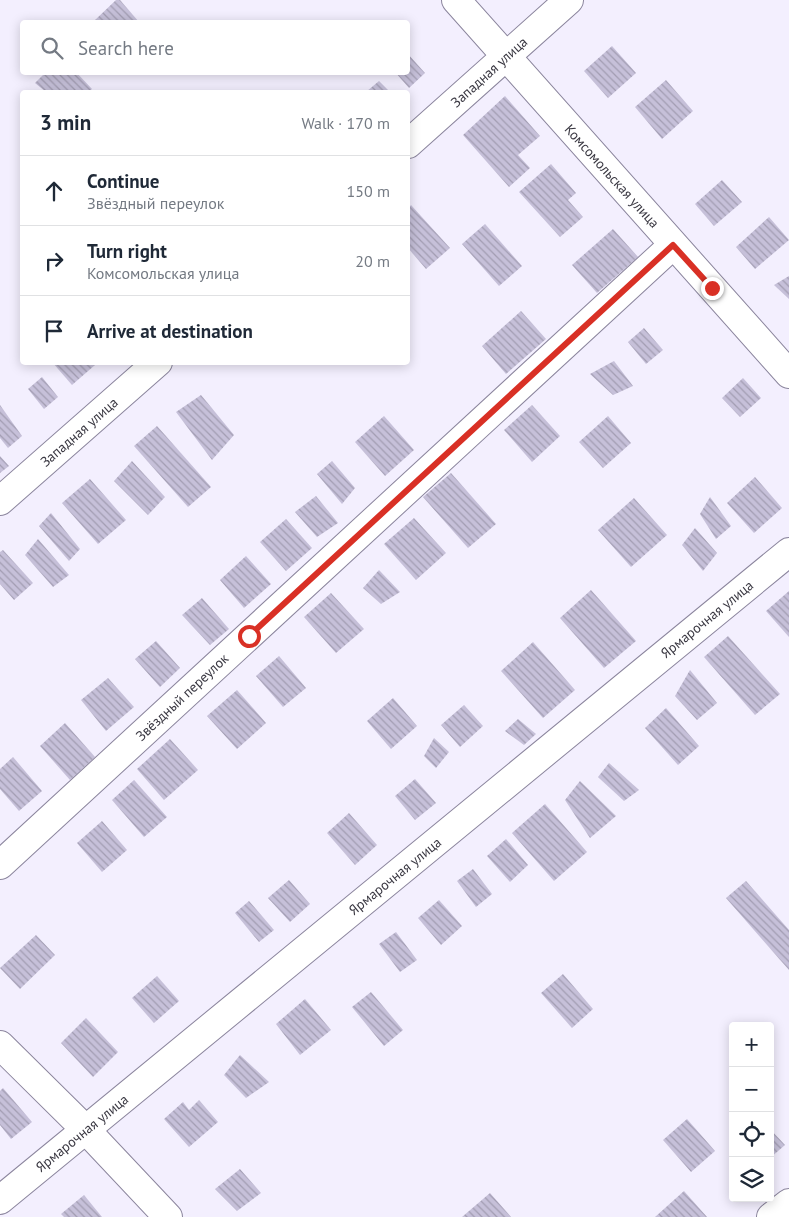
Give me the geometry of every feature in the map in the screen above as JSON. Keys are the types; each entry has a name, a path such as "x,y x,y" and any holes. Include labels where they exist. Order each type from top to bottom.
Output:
{"street":[{"name":"Комсомольская улица","path":"456,0 789,374"},
{"name":"Западная улица","path":"410,142 569,0"},
{"name":"Звёздный переулок","path":"0,864 673,245"},
{"name":"Западная улица","path":"0,501 155,365"},
{"name":"Ярмарочная улица","path":"0,1200 789,552"},
{"path":"0,1045 86,1130 168,1217"},
{"path":"771,1217 789,1203"}],"building":[{"path":"116,0 120,0 137,20 95,20"},
{"path":"612,46 636,73 608,98 584,71"},
{"path":"410,56 425,73 409,88 398,75 410,75"},
{"path":"43,75 79,75 92,89 44,90 35,83"},
{"path":"666,80 693,111 662,139 635,107"},
{"path":"379,81 388,90 368,90"},
{"path":"505,96 540,136 518,155 530,168 509,187 463,135"},
{"path":"551,164 576,193 568,200 583,217 560,237 519,192"},
{"path":"722,180 742,202 714,226 695,204"},
{"path":"411,205 450,248 426,269 410,250"},
{"path":"769,217 789,240 755,269 736,247"},
{"path":"485,224 522,266 499,286 462,244"},
{"path":"613,229 638,257 597,293 572,265"},
{"path":"789,276 789,299 774,285"},
{"path":"521,311 546,339 506,374 482,346"},
{"path":"644,328 663,350 646,364 628,342"},
{"path":"614,361 633,386 613,395 590,374"},
{"path":"55,365 95,365 72,385"},
{"path":"42,377 58,397 44,409 28,389"},
{"path":"743,378 761,398 740,417 722,398"},
{"path":"201,395 234,435 212,460 176,412"},
{"path":"0,405 22,436 8,448 0,438"},
{"path":"532,405 560,436 532,462 504,430"},
{"path":"384,416 414,450 385,476 355,442"},
{"path":"608,416 631,443 603,468 579,442"},
{"path":"157,426 211,487 188,507 134,446"},
{"path":"0,456 9,466 0,473"},
{"path":"132,461 165,497 148,515 114,481"},
{"path":"332,461 355,488 342,504 317,474"},
{"path":"451,473 496,524 468,548 423,497"},
{"path":"755,477 782,508 754,533 727,503"},
{"path":"90,479 126,520 98,544 62,503"},
{"path":"316,496 338,523 317,537 295,512"},
{"path":"710,497 731,526 716,539 700,514"},
{"path":"634,498 667,535 631,567 598,530"},
{"path":"51,513 80,549 69,561 39,526"},
{"path":"414,518 446,553 416,580 384,544"},
{"path":"286,519 312,548 286,571 260,542"},
{"path":"695,528 717,553 703,571 682,545"},
{"path":"38,539 69,575 53,587 25,555"},
{"path":"3,550 33,583 14,600 0,584 0,552"},
{"path":"246,556 271,584 244,608 220,580"},
{"path":"379,570 400,592 381,604 363,588"},
{"path":"591,590 636,641 604,668 560,618"},
{"path":"789,591 789,637 766,611"},
{"path":"331,593 364,629 336,653 304,617"},
{"path":"202,598 229,629 210,645 182,615"},
{"path":"728,636 780,694 755,715 704,657"},
{"path":"156,641 180,668 160,687 135,659"},
{"path":"533,642 575,690 543,718 501,671"},
{"path":"279,656 306,688 283,707 256,676"},
{"path":"690,670 717,703 697,720 675,696"},
{"path":"108,678 134,707 106,731 81,700"},
{"path":"237,690 266,723 237,749 207,716"},
{"path":"393,698 417,726 391,749 367,721"},
{"path":"464,705 483,726 460,747 441,725"},
{"path":"666,708 699,746 678,765 645,728"},
{"path":"518,719 536,734 524,745 505,731"},
{"path":"65,723 95,757 70,780 40,746"},
{"path":"434,738 449,752 436,768 424,756"},
{"path":"170,739 198,770 164,800 137,769"},
{"path":"13,757 42,791 19,811 0,789 0,769"},
{"path":"609,763 639,790 624,801 598,777"},
{"path":"415,779 436,803 415,820 395,796"},
{"path":"134,780 167,817 144,837 112,800"},
{"path":"580,781 616,816 590,838 565,800"},
{"path":"545,804 587,852 554,881 512,833"},
{"path":"349,813 377,845 355,865 327,833"},
{"path":"102,821 127,850 102,872 77,843"},
{"path":"506,839 528,865 510,882 487,856"},
{"path":"473,869 492,894 476,907 457,881"},
{"path":"289,880 310,904 290,922 268,898"},
{"path":"746,881 789,930 789,970 726,898"},
{"path":"439,900 462,926 441,945 418,918"},
{"path":"249,901 274,930 259,942 235,913"},
{"path":"396,932 417,960 400,972 379,944"},
{"path":"36,935 55,955 20,989 0,968"},
{"path":"563,974 593,1009 572,1028 541,993"},
{"path":"157,976 179,1001 154,1023 132,998"},
{"path":"371,992 403,1030 384,1046 352,1007"},
{"path":"305,999 331,1030 300,1055 276,1024"},
{"path":"86,1018 118,1052 93,1077 61,1043"},
{"path":"240,1055 269,1082 246,1098 224,1075"},
{"path":"3,1088 32,1122 11,1139 0,1125 0,1091"},
{"path":"199,1100 218,1122 189,1147 164,1119 183,1102 189,1110"},
{"path":"687,1119 715,1151 691,1172 663,1140"},
{"path":"774,1133 785,1145 774,1155"},
{"path":"240,1169 261,1193 237,1211 215,1189"},
{"path":"684,1191 707,1217 655,1217"},
{"path":"490,1193 511,1217 462,1217"},
{"path":"84,1195 102,1217 64,1217 61,1214"}],"route":[{"path":"249,636 673,245 712,288"}]}
